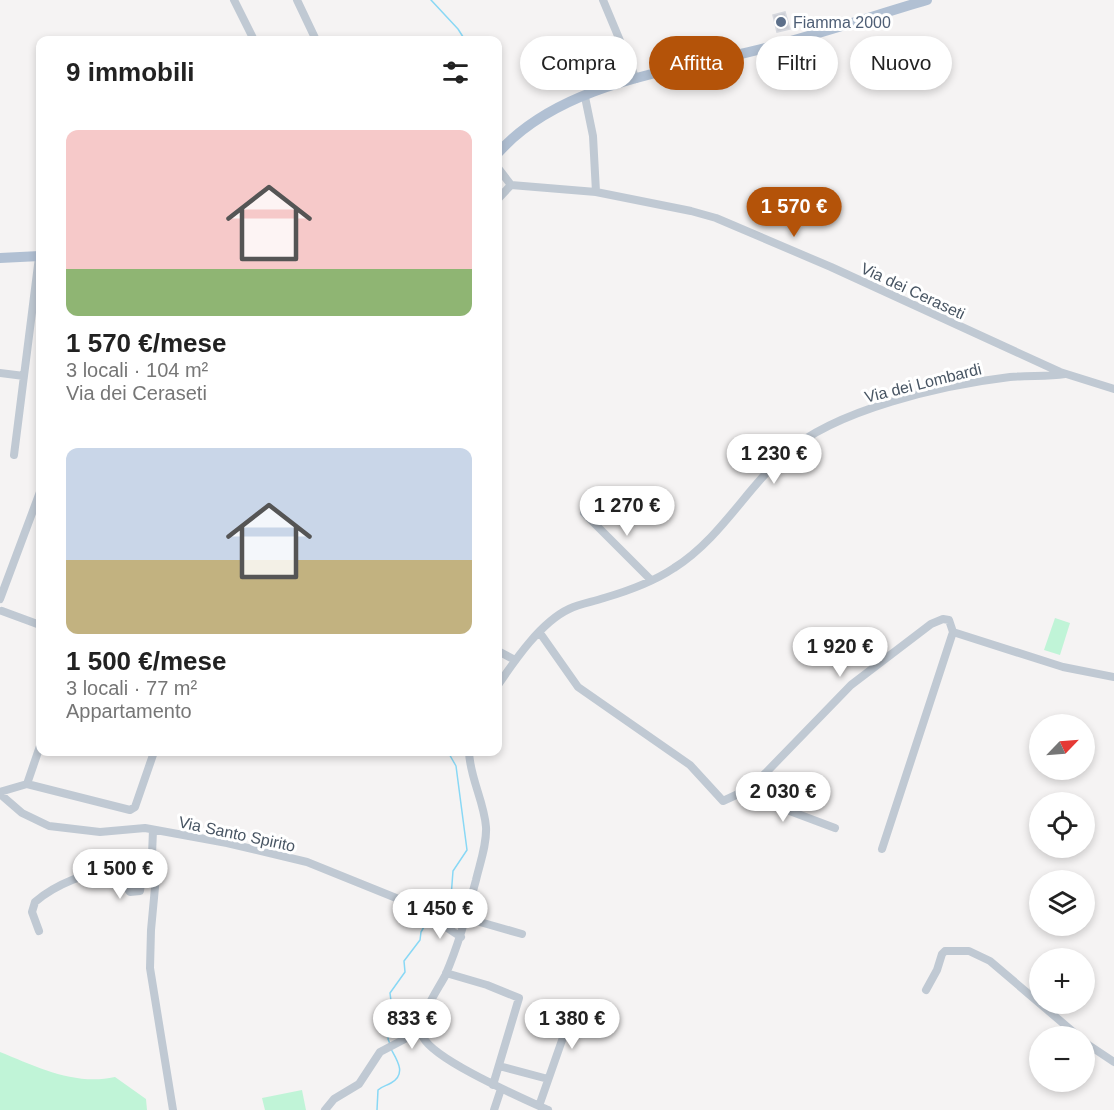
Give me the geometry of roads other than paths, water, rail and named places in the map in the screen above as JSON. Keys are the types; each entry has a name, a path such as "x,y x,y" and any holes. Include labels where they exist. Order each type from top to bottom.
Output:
{"main road":[{"path":"637,79 683,65 769,47 927,0"},
{"path":"502,149 530,124 585,97 605,90"},
{"path":"0,258 36,256"}],"street":[{"path":"234,0 252,36"},
{"path":"297,0 314,36"},
{"path":"603,0 618,36"},
{"path":"585,97 593,136 596,192"},
{"path":"502,173 512,185 502,195"},
{"name":"Via dei Ceraseti","path":"512,185 596,192 691,211 722,221 1065,374 1114,390"},
{"path":"14,455 36,286"},
{"path":"0,373 24,376"},
{"name":"Via dei Lombardi","path":"502,679 514,660 555,618 569,609 651,580 686,560 725,522 780,460 796,446 826,428 872,408 953,388 1012,377 1065,374"},
{"path":"0,599 36,503"},
{"path":"584,513 651,580"},
{"path":"2,611 36,624"},
{"path":"540,633 578,687 685,761 700,774 719,799 724,800 736,792 751,788 843,693 872,667 937,621 948,620 952,632 882,849"},
{"path":"952,632 1063,667 1114,677"},
{"path":"502,653 514,660"},
{"path":"27,784 37,756"},
{"path":"0,793 27,784 131,810 135,807 153,756"},
{"path":"469,756 472,777 483,811 486,831 461,937 446,973 422,1018 420,1031 424,1041 434,1049 497,1087 548,1110"},
{"path":"751,788 779,807 836,828"},
{"name":"Via Santo Spirito","path":"0,793 28,817 49,826 84,831 137,828 153,830 221,842 308,862 403,901 461,937"},
{"path":"153,830 152,855 157,869 150,968 173,1110"},
{"path":"39,931 32,910 38,899 82,875 94,873 116,875 129,891 136,893 141,888 144,864 152,855"},
{"path":"466,918 522,934"},
{"path":"926,990 944,952 969,951 990,961 1066,1026"},
{"path":"446,973 519,998 499,1066 494,1110"},
{"path":"539,1106 567,1026 545,1018"},
{"path":"325,1110 334,1099 357,1086 376,1055 420,1031"},
{"path":"1095,1049 1114,1062"},
{"path":"499,1066 548,1080"}],"waterway":[{"path":"431,0 462,36"},
{"path":"434,914 447,904 451,897 453,871 467,850 456,766 450,756"},
{"path":"390,1044 388,1039 393,1017 390,993 405,972 404,961 420,940 421,932 428,920"},
{"path":"377,1110 378,1090 396,1079 400,1071 391,1049"}],"place":[{"name":"Fiamma 2000","path":"781,22"}]}
